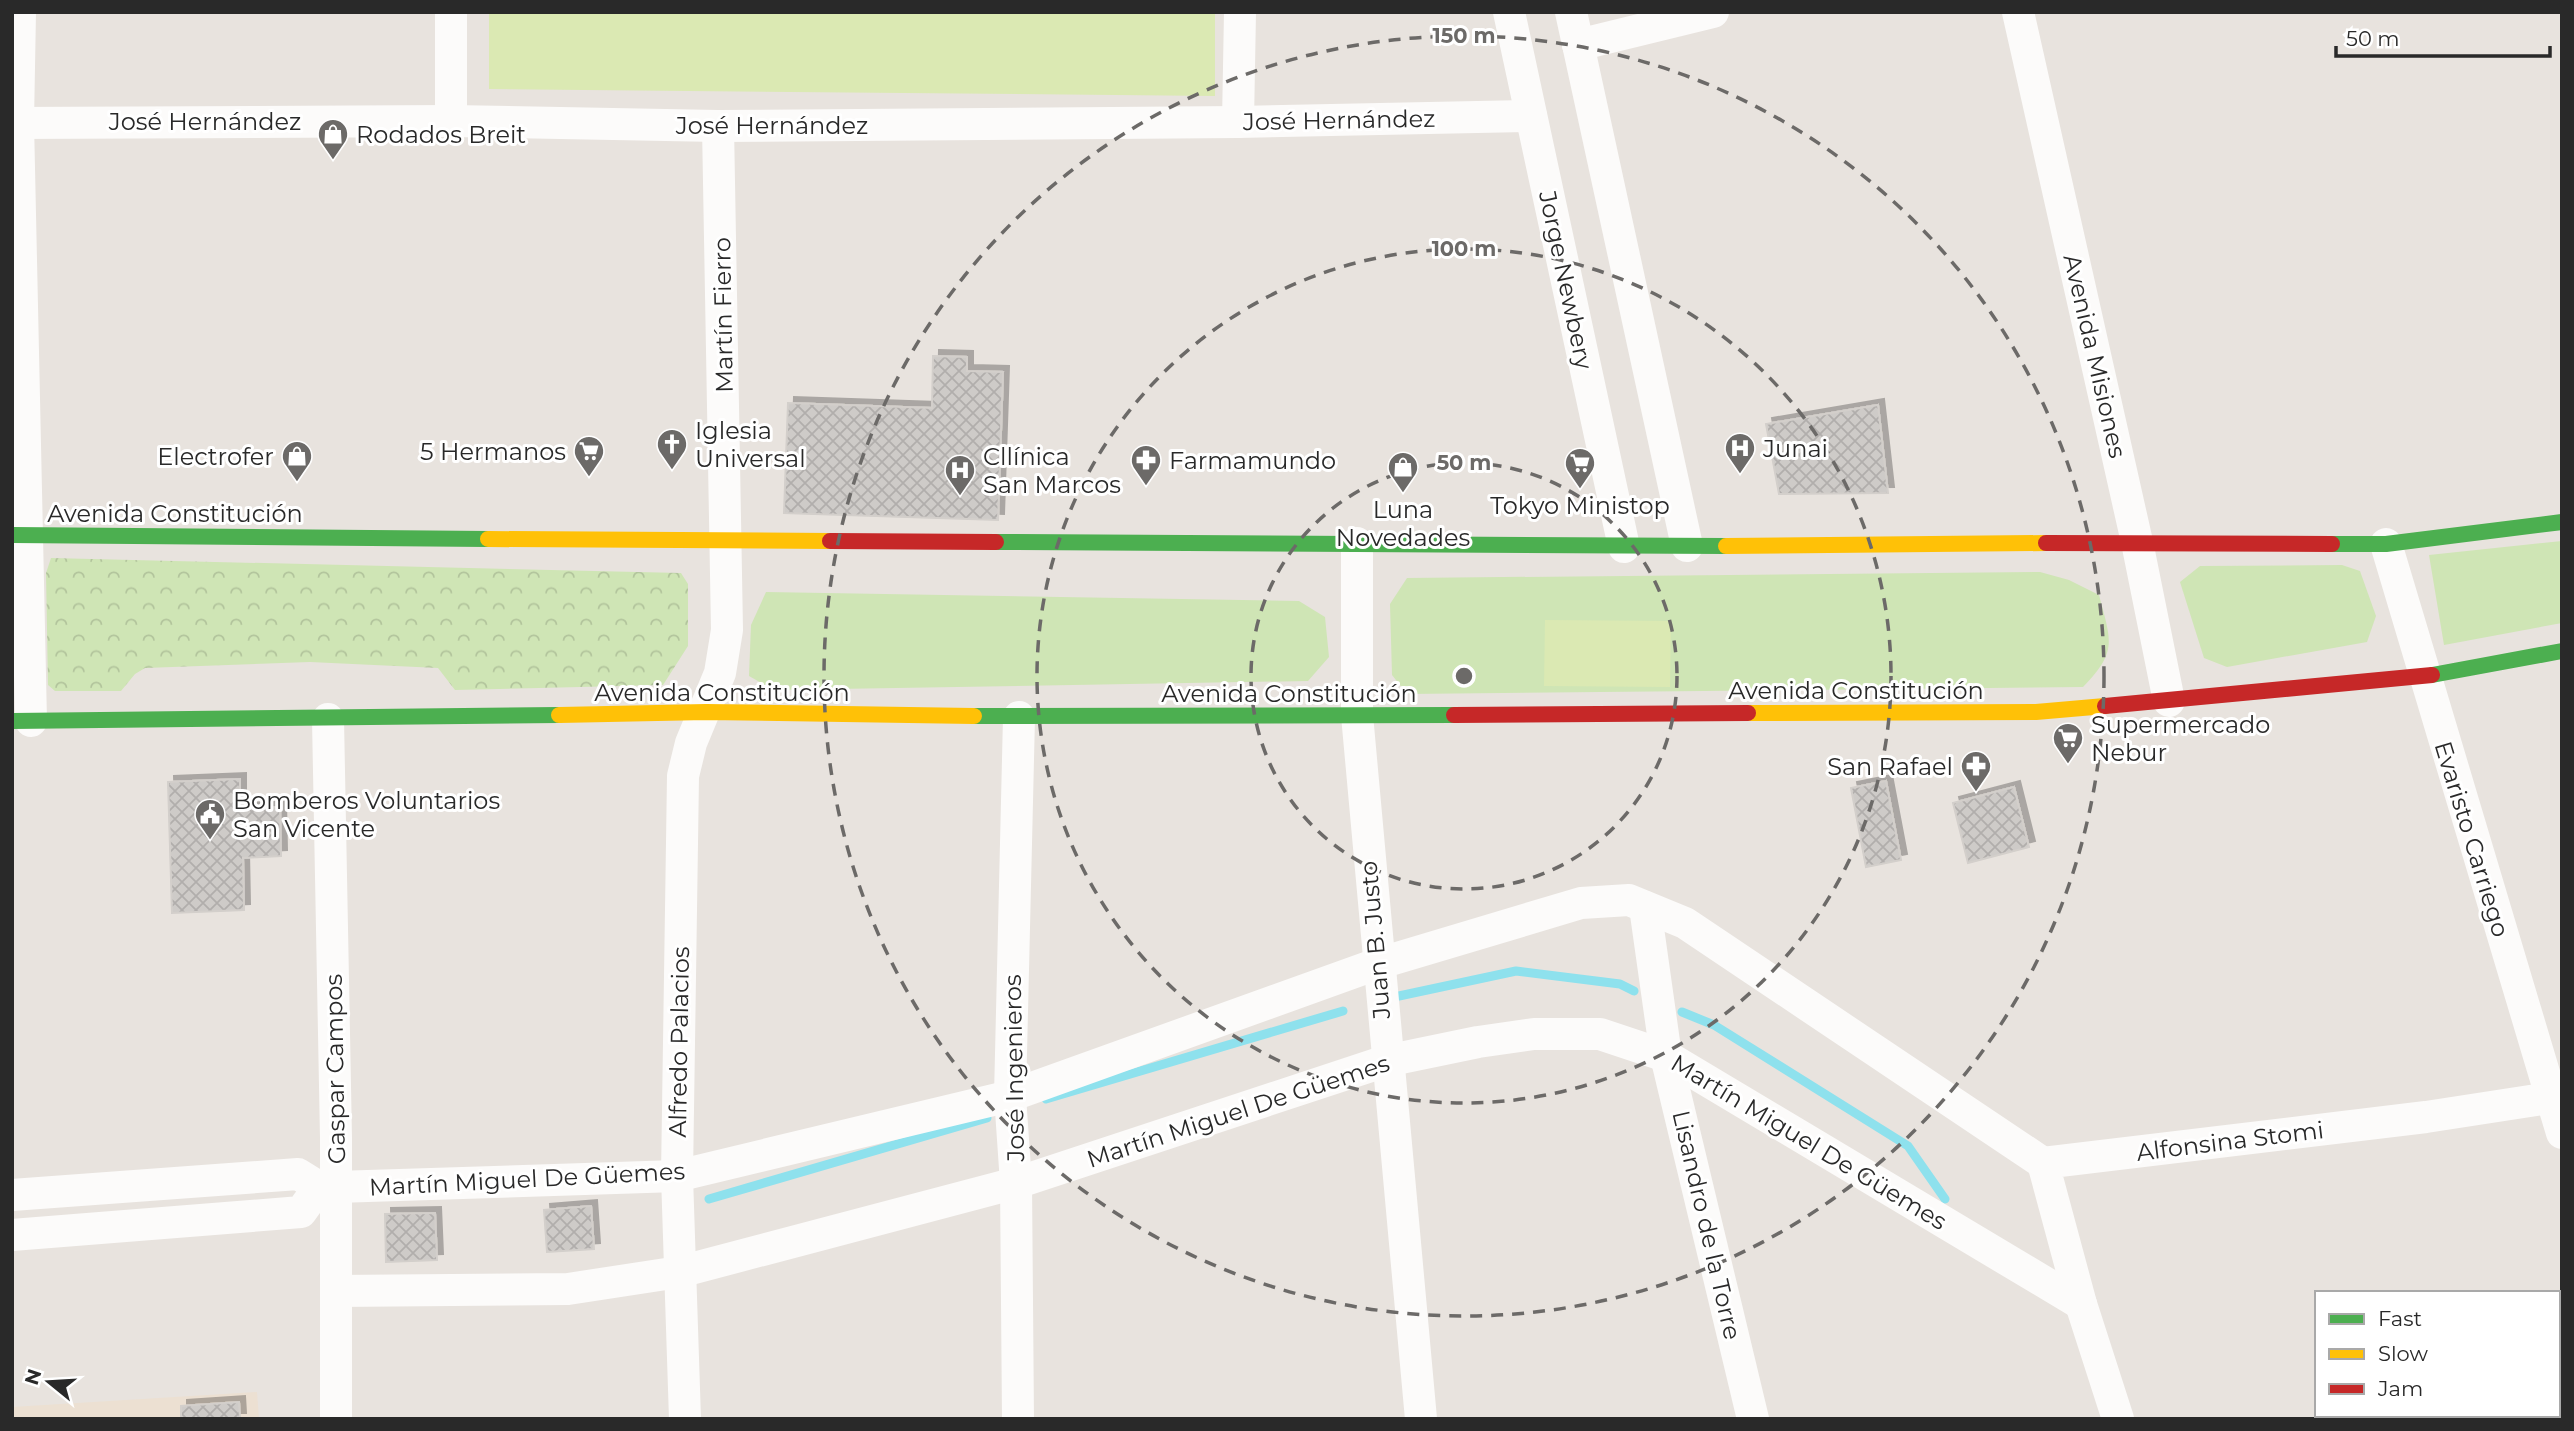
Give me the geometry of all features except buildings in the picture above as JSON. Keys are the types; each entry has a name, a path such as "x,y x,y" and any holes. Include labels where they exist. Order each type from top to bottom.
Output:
{"main road":[{"name":"Avenida Constitución","path":"19,535 727,538 1623,547 2137,542 2386,544 2562,522"},
{"name":"Avenida Constitución","path":"21,721 706,712 1019,718 2035,712 2423,677 2562,651"}],"street":[{"path":"20,12 15,122 21,721"},
{"path":"451,12 451,121"},
{"path":"1238,122 1240,12"},
{"name":"Jorge Newbery","path":"1509,12 1623,547"},
{"path":"1571,12 1687,546"},
{"path":"1578,45 1713,12"},
{"name":"Avenida Misiones","path":"2018,12 2137,542 2169,701"},
{"name":"José Hernández","path":"15,122 451,121 718,126 1238,122 1531,116"},
{"name":"Martín Fierro","path":"706,712 720,673 727,630 718,126"},
{"name":"Juan B. Justo","path":"1357,543 1357,715 1377,964 1420,1419"},
{"name":"Evaristo Carriego","path":"2386,544 2423,677 2556,1097 2562,1133"},
{"name":"Alfredo Palacios","path":"685,1419 677,1176 683,776 691,743 706,712"},
{"name":"José Ingenieros","path":"1018,1419 1016,1183 1010,1096 1019,718"},
{"name":"Gaspar Campos","path":"328,719 328,1187 336,1291 336,1419"},
{"name":"Martín Miguel De Güemes","path":"12,1195 298,1174 328,1187 677,1176 1010,1096 1377,964 1581,902 1629,900 1685,923 2043,1163"},
{"name":"Lisandro de la Torre","path":"1645,906 1666,1056 1753,1419"},
{"name":"Martín Miguel De Güemes","path":"336,1291 568,1289 680,1272 1016,1183 1386,1061 1534,1034 1600,1034 1666,1056 2081,1304"},
{"name":"Alfonsina Stomi","path":"2043,1163 2426,1117 2556,1097"},
{"path":"2043,1163 2081,1304 2118,1419"},
{"path":"12,1235 301,1212 328,1187"}],"shaded area":[{"path":"257,1392 259,1419 12,1419 12,1407"}],"green space":[{"path":"489,12 1215,12 1215,96 489,89"},
{"path":"2562,541 2562,623 2444,645 2429,555"},
{"path":"51,558 681,573 688,584 688,646 663,685 455,690 438,668 310,662 145,668 135,674 121,691 55,691 48,685 46,573"},
{"path":"2342,565 2360,571 2376,616 2367,642 2227,667 2204,658 2180,582 2200,566"},
{"path":"2040,572 2069,580 2099,595 2109,645 2102,664 2083,687 1407,694 1392,675 1390,604 1407,578"},
{"path":"766,592 1299,601 1325,617 1329,657 1308,681 774,690 749,676 751,625"},
{"path":"1545,620 1671,621 1670,687 1544,686"}],"waterway":[{"path":"1399,996 1516,971 1620,984 1634,991"},
{"path":"1046,1099 1343,1011"},
{"path":"1682,1012 1714,1025 1908,1146 1945,1199"},
{"path":"709,1199 987,1118"}],"traffic: fast":[{"path":"2332,544 2386,544 2562,522"},
{"path":"12,535 488,539"},
{"path":"996,542 1726,546"},
{"path":"2432,675 2562,651"},
{"path":"12,721 559,715"},
{"path":"974,716 1454,715"}],"traffic: slow":[{"path":"488,539 830,541"},
{"path":"1726,546 2046,543"},
{"path":"1748,713 2036,712 2105,706"},
{"path":"559,715 706,712 974,716"}],"traffic: jam":[{"path":"830,541 996,542"},
{"path":"2046,543 2332,544"},
{"path":"2105,706 2432,675"},
{"path":"1454,715 1748,713"}],"place":[{"name":"Rodados Breit","path":"333,161"},
{"name":"Iglesia Universal","path":"672,471"},
{"name":"Junai","path":"1740,475"},
{"name":"5 Hermanos","path":"589,478"},
{"name":"Electrofer","path":"297,483"},
{"name":"Farmamundo","path":"1146,487"},
{"name":"Tokyo Ministop","path":"1580,490"},
{"name":"Luna Novedades","path":"1403,494"},
{"name":"Cllínica San Marcos","path":"960,497"},
{"name":"Supermercado Nebur","path":"2068,765"},
{"name":"San Rafael","path":"1976,793"},
{"name":"Bomberos Voluntarios San Vicente","path":"210,841"}]}
